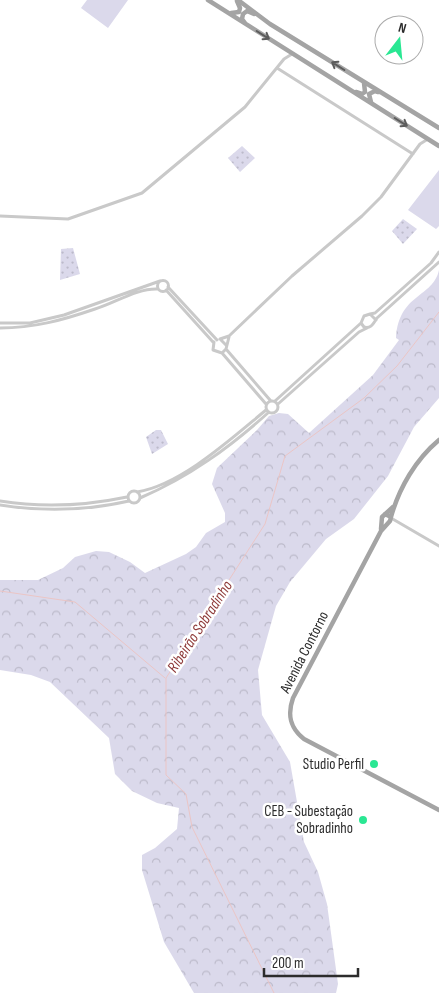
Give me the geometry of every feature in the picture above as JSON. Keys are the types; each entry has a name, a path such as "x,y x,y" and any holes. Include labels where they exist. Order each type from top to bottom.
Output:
{"main road":[{"path":"208,0 439,146"},
{"path":"228,13 236,14 239,12 240,8 237,0"},
{"path":"237,0 270,24"},
{"path":"246,24 242,19 247,11 439,128"},
{"path":"337,82 362,94 366,89 362,81"},
{"path":"375,106 368,97 371,92 376,91 397,102"},
{"path":"388,520 413,468 423,454 439,440"},
{"path":"388,520 382,517 394,506"},
{"path":"386,514 388,520"},
{"name":"Avenida Contorno","path":"388,520 293,698 290,719 295,731 304,739 439,810"}],"street":[{"path":"283,48 284,59"},
{"path":"0,216 68,219 142,193 245,107 284,59 292,54"},
{"path":"277,68 392,143 413,154"},
{"path":"419,133 420,144"},
{"path":"267,411 266,404 222,353 213,350 217,340 229,336 292,276 381,198 420,144 428,139"},
{"path":"128,499 131,492 137,492 166,482 200,463 267,411 276,411 276,402 361,323 364,316 375,313 431,263 439,252"},
{"path":"276,402 359,332 368,328 439,262"},
{"path":"158,289 157,284 160,281"},
{"path":"0,323 30,323 64,315 160,281 166,281 167,289 226,347 270,400 276,402"},
{"path":"0,328 30,328 89,311 146,290 158,289 162,292 167,289"},
{"path":"370,314 376,320"},
{"path":"361,323 368,328"},
{"path":"222,353 229,336"},
{"path":"266,404 270,400"},
{"path":"0,501 54,506 128,499 135,502 183,478 211,460 267,411"},
{"path":"137,492 140,498"},
{"path":"0,505 64,510 128,499"},
{"path":"388,520 439,546"}],"green space":[{"path":"87,0 128,0 108,28 81,8"},
{"path":"242,146 255,158 240,172 228,158"},
{"path":"439,170 439,226 436,229 408,210"},
{"path":"403,219 417,229 403,244 392,231"},
{"path":"73,248 80,274 60,280 61,249"},
{"path":"439,270 439,398 414,427 388,476 354,519 326,539 290,582 276,606 258,670 262,715 290,762 304,842 318,872 327,904 338,984 336,993 194,993 164,942 142,870 142,855 155,848 177,829 179,808 157,803 132,791 115,774 109,738 50,682 31,675 0,670 0,580 38,580 63,568 75,557 96,551 109,552 130,562 145,573 186,554 196,547 206,533 225,522 225,513 212,484 217,468 269,416 279,413 288,414 309,433 373,375 399,340 396,338 398,323 403,312 436,279"},
{"path":"156,430 161,430 168,444 152,454 146,437"}],"waterway":[{"name":"Ribeirão Sobradinho","path":"274,993 192,827 186,794 166,775 166,678 265,524 285,456 364,398 397,366 439,312"},
{"path":"0,591 75,602 165,678"}],"place":[{"name":"Studio Perfil","path":"374,764"},
{"name":"CEB - Subestação Sobradinho","path":"363,820"}]}
